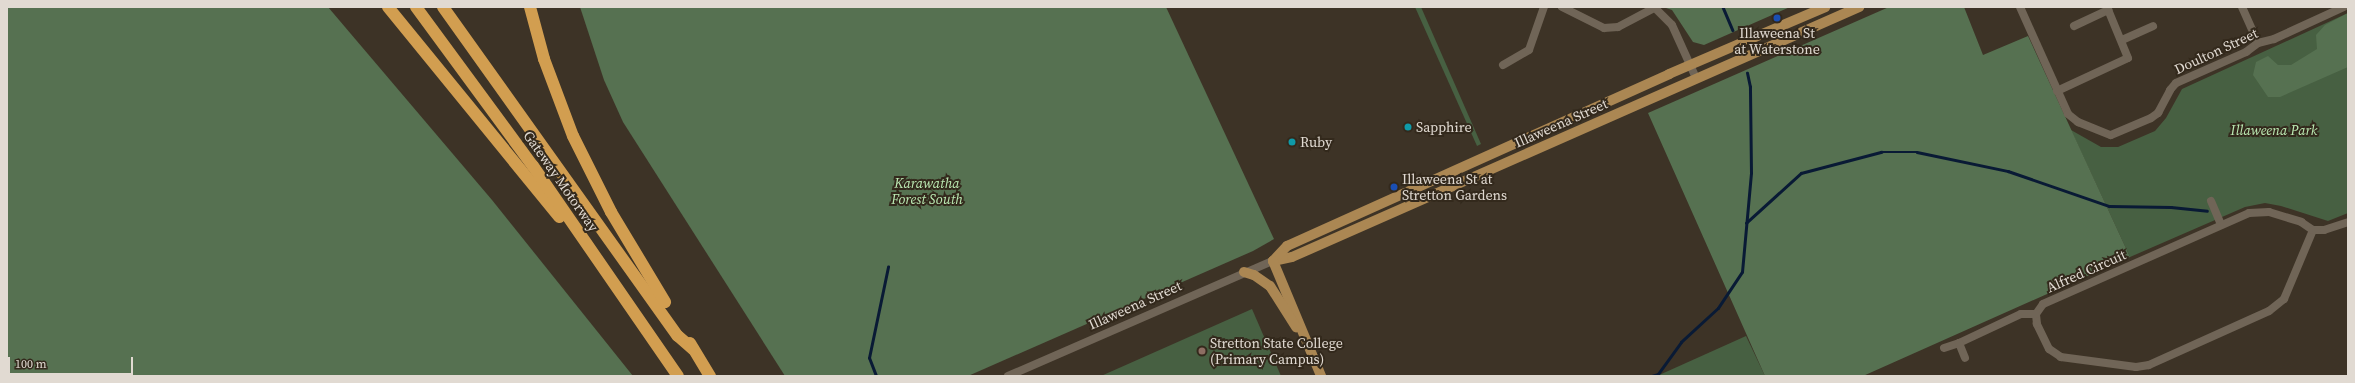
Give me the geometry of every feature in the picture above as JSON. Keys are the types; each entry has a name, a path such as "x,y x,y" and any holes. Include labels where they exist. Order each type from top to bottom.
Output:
{"highway":[{"path":"388,7 523,170 592,262 608,277"},
{"name":"Gateway Motorway","path":"416,7 533,166 608,277 678,376"},
{"path":"443,7 678,336 693,349"},
{"name":"Gateway Motorway","path":"530,7 557,97 593,180 710,376"}],"main road":[{"name":"Illaweena Street","path":"1273,261 1287,246 1689,65 1825,7"},
{"name":"Illaweena Street","path":"1273,261 1292,257 1859,7"},
{"path":"1616,98 1629,108"},
{"path":"1476,160 1482,173"},
{"path":"1273,261 1321,376"},
{"path":"1244,272 1258,277 1275,292 1307,342"}],"street":[{"path":"1503,65 1529,50 1544,7"},
{"path":"1562,7 1604,28 1618,27 1654,8 1672,25 1696,78"},
{"name":"Doulton Street","path":"2020,7 2057,91 2072,119 2111,135 2158,113 2170,90 2176,84 2246,52 2258,43 2274,39 2344,7"},
{"path":"2242,7 2258,43"},
{"path":"2057,91 2128,58 2128,53 2108,8 2074,26"},
{"path":"2122,40 2153,26"},
{"path":"2212,201 2221,225"},
{"name":"Alfred Circuit","path":"2036,314 2043,304 2249,214 2269,212 2301,222 2313,230"},
{"path":"1944,348 1959,343 2021,314 2036,314 2037,324 2049,349 2054,354 2136,367 2149,365 2269,311 2284,299 2313,230 2324,230 2348,222"},
{"name":"Illaweena Street","path":"1008,376 1244,272 1273,261"},
{"path":"1959,343 1966,358"}],"green space":[{"path":"7,7 328,7 492,200 633,376 7,376"},
{"name":"Karawatha Forest South","path":"580,7 1166,7 1274,239 1253,251 968,376 785,376 623,122 604,80"},
{"path":"1415,7 1421,7 1481,144 1477,146"},
{"path":"1663,7 1790,7 1704,45 1693,42 1672,10"},
{"path":"1889,7 1964,7 1983,55 2028,36 2130,257 1863,376 1765,376 1648,113"},
{"name":"Illaweena Park","path":"2348,13 2348,213 2328,221 2281,206 2265,203 2245,207 2130,257 2071,130 2101,147 2118,147 2155,131 2166,118 2182,89"},
{"path":"2348,13 2348,67 2280,97 2268,97 2253,75 2256,62 2268,56 2278,65 2291,65 2317,49 2316,35 2325,25"},
{"path":"1252,309 1281,376 1101,376"},
{"path":"1746,336 1765,376 1657,376"}],"waterway":[{"path":"1723,7 1733,30"},
{"path":"1652,376 1658,374 1681,342 1718,308 1742,272 1751,173 1750,87 1747,73"},
{"path":"1746,223 1801,173 1881,152 1917,152 2008,171 2109,206 2171,207 2207,211"},
{"path":"876,376 869,358 888,267"}],"place":[{"name":"Illaweena St at Waterstone","path":"1777,18"},
{"name":"Sapphire","path":"1408,127"},
{"name":"Ruby","path":"1292,142"},
{"name":"Illaweena St at Stretton Gardens","path":"1394,187"},
{"name":"Stretton State College (Primary Campus)","path":"1202,351"}]}
